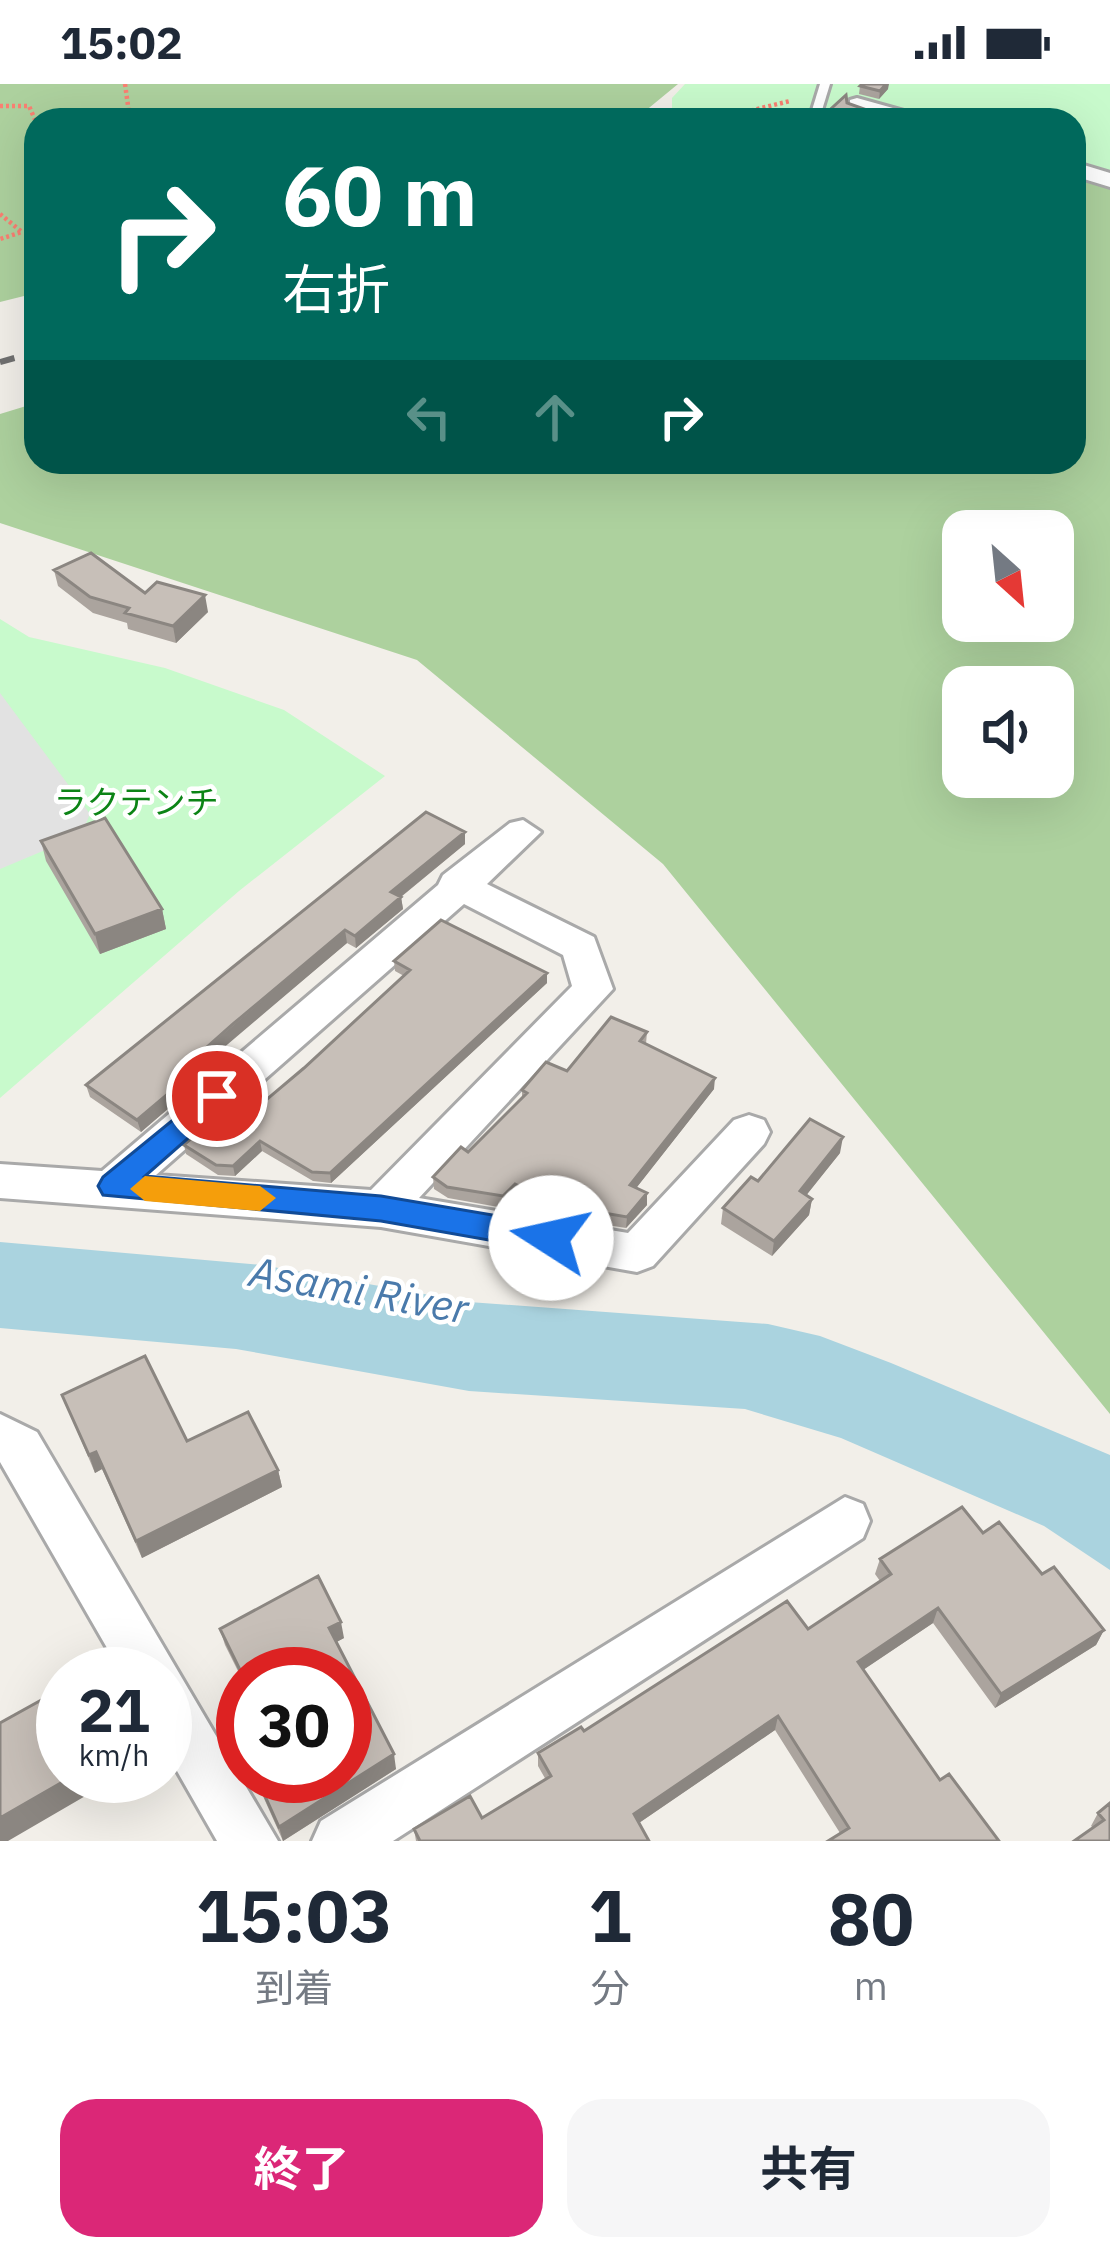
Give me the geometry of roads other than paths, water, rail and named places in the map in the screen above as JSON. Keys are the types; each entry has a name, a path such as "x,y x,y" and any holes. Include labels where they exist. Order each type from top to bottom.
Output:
{"street":[{"path":"857,104 870,108"},
{"path":"114,1186 456,884 523,832"},
{"path":"381,1209 592,989 580,947 456,884"},
{"path":"0,1181 381,1209 637,1253 749,1132"},
{"path":"0,1436 20,1448 136,1647"},
{"path":"341,1841 845,1520"},
{"path":"192,1743 249,1841"}],"water":[{"name":"Asami River","path":"0,1242 262,1265 469,1302 768,1324 820,1336 1110,1455 1110,1570 1044,1526 841,1438 745,1409 469,1391 236,1349 0,1328"}],"railway":[{"path":"0,362 24,355"}],"park label":[{"name":"ラクテンチ","path":"136,802"}]}
